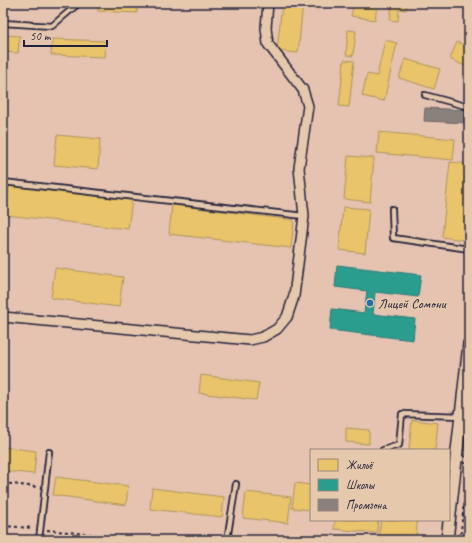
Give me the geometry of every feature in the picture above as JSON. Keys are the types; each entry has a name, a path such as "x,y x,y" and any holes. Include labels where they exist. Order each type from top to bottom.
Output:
{"street":[{"path":"3,317 250,340 264,337 277,329 287,316 294,296 304,216 299,168 308,106 303,90 268,44 266,28 268,3"},
{"path":"448,540 469,344"}],"lane":[{"path":"3,23 52,26 79,3"},
{"path":"425,95 469,108"},
{"path":"3,182 304,216"},
{"path":"392,209 393,238 469,249"},
{"path":"386,449 399,445 402,414 461,416"},
{"path":"39,540 49,452"},
{"path":"457,457 469,462"},
{"path":"227,540 236,484"}],"path":[{"path":"460,540 469,462"},
{"path":"3,483 45,488"},
{"path":"3,526 149,540"},
{"path":"468,540 469,528"}],"building: Жильё":[{"path":"98,3 137,4 137,13 98,11"},
{"path":"282,3 303,3 298,53 277,51"},
{"path":"354,3 377,5 375,20 351,16"},
{"path":"392,3 407,3 406,10 399,9 398,21 390,20"},
{"path":"348,30 356,31 353,56 346,55"},
{"path":"3,35 20,36 18,53 3,52"},
{"path":"52,39 106,41 105,57 51,55"},
{"path":"385,40 397,43 384,101 362,96 367,74 377,76"},
{"path":"457,42 469,47 469,68 450,59"},
{"path":"405,59 440,69 434,89 399,78"},
{"path":"344,60 354,61 349,107 339,106"},
{"path":"379,132 455,139 453,160 377,153"},
{"path":"57,135 100,139 98,169 54,165"},
{"path":"348,156 374,158 370,202 344,199"},
{"path":"450,162 469,164 469,183 463,240 442,237"},
{"path":"9,186 132,200 128,229 6,215"},
{"path":"172,205 294,220 291,248 169,234"},
{"path":"343,207 369,209 365,253 339,250"},
{"path":"55,268 123,277 119,307 51,298"},
{"path":"201,375 259,383 256,400 199,393"},
{"path":"412,420 438,423 435,449 409,449"},
{"path":"346,428 369,430 369,444 346,442"},
{"path":"3,447 36,451 34,474 3,471"},
{"path":"56,477 128,486 126,505 53,495"},
{"path":"295,483 310,485 310,510 292,508"},
{"path":"152,488 224,497 222,517 150,509"},
{"path":"246,492 291,497 288,523 243,518"},
{"path":"335,521 378,521 377,533 334,529"},
{"path":"381,521 417,521 416,540 378,540"}],"building: Школы":[{"name":"Лицей Сомони","path":"337,265 421,275 418,297 375,292 373,314 415,319 413,340 330,330 332,309 364,313 367,291 335,287"}],"building: Промзона":[{"path":"425,108 468,110 468,123 424,121"}],"place":[{"name":"Лицей Сомони","path":"370,303"}]}
